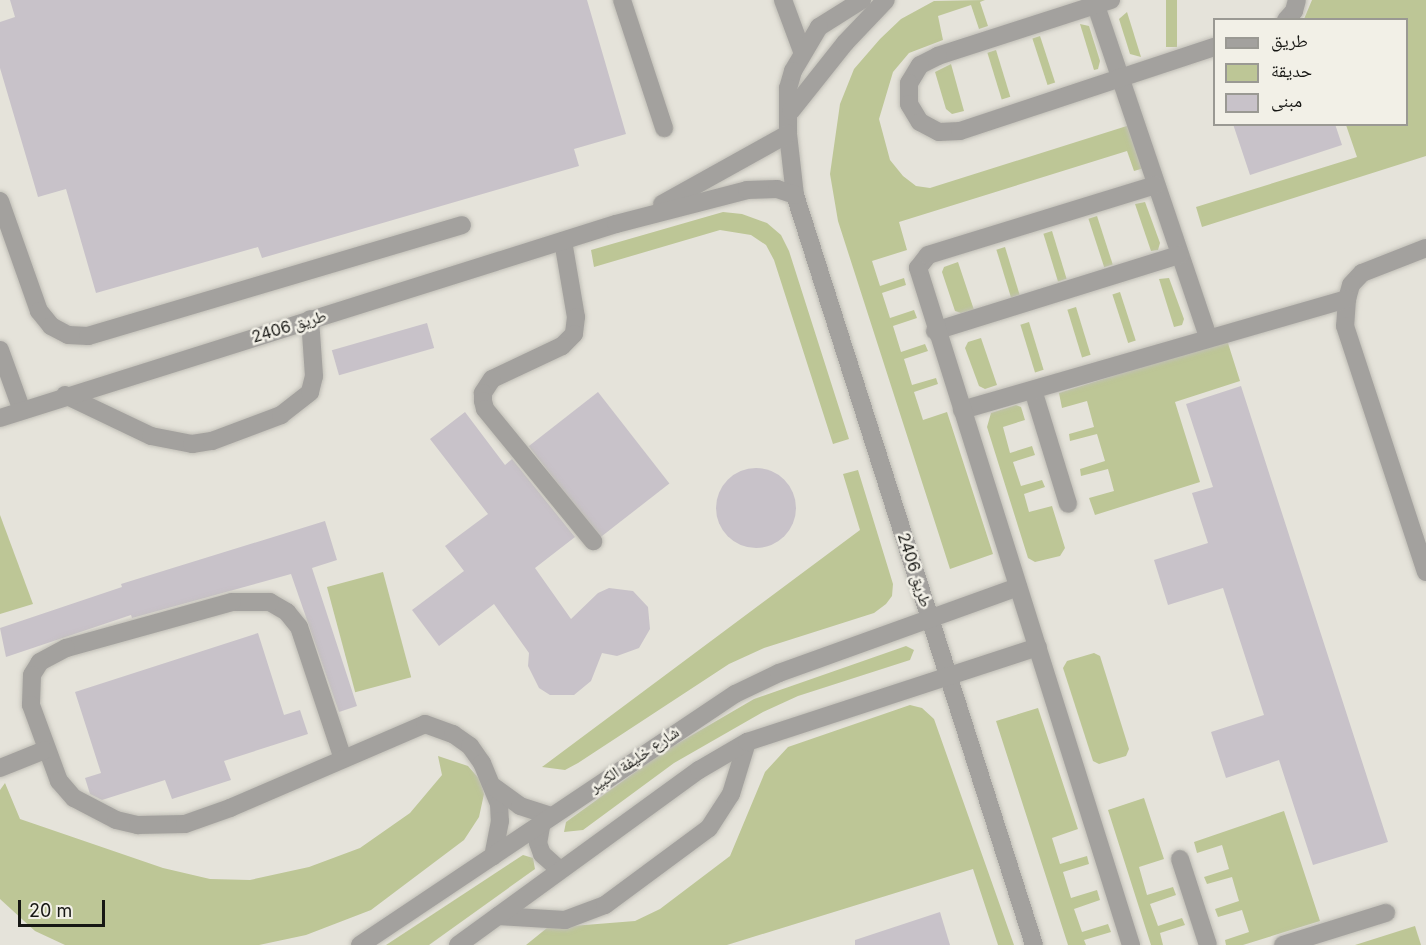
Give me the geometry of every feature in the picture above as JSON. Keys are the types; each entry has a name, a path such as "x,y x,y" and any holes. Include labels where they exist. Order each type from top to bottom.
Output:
{"street":[{"path":"622,0 664,128"},
{"path":"783,0 802,51"},
{"path":"788,134 791,111 788,88 802,51 819,27 862,0"},
{"path":"791,111 845,44 886,0"},
{"path":"1288,18 1294,11 1297,0"},
{"path":"1208,337 1120,78 1100,2 929,60 920,65 909,83 909,104 920,122 939,132 960,131 1120,78 1213,48"},
{"name":"طريق 2406","path":"616,224 681,196 788,134 795,195 1034,945"},
{"path":"1131,945 920,278 923,258 1155,185"},
{"name":"طريق 2406","path":"0,418 21,408 65,394 616,224 747,190 777,189 795,195"},
{"path":"0,201 39,311 51,326 68,335 88,336 462,225"},
{"path":"563,241 576,317 574,334 562,346 492,379 483,393 483,401 485,409 592,541"},
{"path":"1426,248 1362,273 1351,285 1347,299 1345,326 1426,572"},
{"path":"935,331 1179,255"},
{"path":"962,410 1208,337 1347,299"},
{"path":"65,394 151,436 192,444 212,441 280,415 310,392 314,376 310,319"},
{"path":"0,350 21,408"},
{"path":"1033,390 1068,504"},
{"name":"شارع خليفة الكبير","path":"360,945 494,856 546,818 735,694 779,673 932,620 1018,587"},
{"path":"343,759 299,627 287,612 270,602 250,599 66,648 40,662 29,689 45,750 59,781 74,798 116,820 162,826 208,816 343,759 425,724 453,734 470,746 494,787 500,821 494,856"},
{"path":"458,945 699,770 747,742 1038,647"},
{"path":"498,916 565,920 584,916 622,892 709,828 731,794 747,742"},
{"path":"0,768 45,750"},
{"path":"494,787 520,806 546,818 538,843 542,854 560,870"},
{"path":"1180,859 1208,945"},
{"path":"1283,945 1386,913"}],"green space":[{"path":"985,0 980,2 988,26 979,29 971,5 938,16 943,40 909,53 893,72 879,119 890,160 903,176 916,186 930,188 1130,125 1144,168 1134,171 1127,151 899,222 907,250 872,261 880,286 904,278 906,285 882,293 890,318 914,310 917,318 893,326 901,352 925,344 928,351 904,359 912,385 936,378 938,384 914,392 923,420 947,412 993,554 950,569 838,221 830,174 840,104 854,69 880,39 901,19 934,1"},
{"path":"1166,0 1177,0 1177,47 1166,47"},
{"path":"1312,0 1426,0 1426,156 1202,227 1196,207 1357,157 1346,126 1408,126 1408,18 1304,18"},
{"path":"1127,12 1141,57 1130,54 1119,19"},
{"path":"1080,24 1089,26 1100,61 1098,69 1094,70"},
{"path":"1040,36 1055,83 1048,85 1032,38"},
{"path":"996,50 1010,97 1002,99 987,53"},
{"path":"951,64 964,111 952,114 946,109 935,72"},
{"path":"1145,202 1160,243 1158,250 1151,251 1135,204"},
{"path":"723,212 742,214 767,223 781,235 789,251 849,439 833,444 774,260 766,245 751,235 720,230 594,267 591,250"},
{"path":"1097,216 1113,265 1104,267 1088,219"},
{"path":"1052,231 1067,279 1058,281 1043,234"},
{"path":"1005,247 1020,295 1011,297 996,250"},
{"path":"958,262 974,310 961,313 955,311 942,272 944,267"},
{"path":"1169,278 1184,319 1182,325 1174,327 1159,279"},
{"path":"1120,292 1136,341 1128,343 1112,294"},
{"path":"1076,307 1091,355 1082,357 1067,310"},
{"path":"1029,322 1044,370 1035,372 1020,325"},
{"path":"981,338 997,385 985,389 979,386 965,348 968,342"},
{"path":"1227,340 1240,381 1175,402 1200,482 1095,515 1089,498 1114,491 1108,469 1081,476 1080,469 1105,461 1097,434 1070,441 1069,434 1094,427 1087,401 1062,408 1059,393"},
{"path":"1016,405 1021,407 1025,420 1003,427 1010,453 1032,446 1035,455 1013,462 1021,486 1042,480 1045,487 1024,494 1029,512 1052,506 1065,548 1060,556 1035,562 1028,558 987,427 991,413"},
{"path":"858,470 893,584 892,596 886,604 874,613 764,648 729,664 578,763 565,770 542,767 860,530 843,474"},
{"path":"0,515 33,604 0,614"},
{"path":"383,572 411,677 355,692 327,587"},
{"path":"906,646 914,650 910,660 798,696 763,712 674,763 583,830 564,832 566,822 663,752 754,699"},
{"path":"1094,653 1100,656 1129,749 1126,756 1099,764 1093,761 1063,668 1067,661"},
{"path":"910,705 922,708 934,719 1014,945 998,945 973,869 727,945 526,945 547,928 635,921 660,909 730,856 765,772 788,747"},
{"path":"1038,708 1078,829 1052,838 1060,864 1087,856 1089,864 1063,872 1071,898 1097,890 1100,900 1074,909 1082,932 1108,924 1111,932 1084,940 1086,945 1068,945 996,721"},
{"path":"438,756 468,766 481,781 484,794 479,817 464,840 371,910 306,935 259,945 65,945 35,931 0,899 0,790 5,783 20,819 163,868 210,879 250,880 309,867 360,848 410,813 442,775"},
{"path":"1144,798 1164,859 1139,867 1147,895 1173,887 1176,895 1150,904 1158,926 1182,918 1185,925 1160,933 1163,945 1151,945 1108,810"},
{"path":"1284,811 1320,921 1243,945 1226,945 1225,940 1249,932 1242,910 1218,917 1215,909 1239,901 1232,877 1207,884 1204,877 1229,869 1222,845 1197,853 1194,842"},
{"path":"523,855 533,858 535,869 429,945 386,945"},
{"path":"1415,926 1421,945 1355,945"}],"building":[{"path":"10,0 587,0 626,134 574,149 579,166 262,258 258,247 96,293 66,189 38,197 0,68 0,22 15,17"},
{"path":"1234,126 1336,126 1342,145 1250,175"},
{"path":"427,323 434,348 339,375 332,350"},
{"path":"1241,386 1388,842 1313,865 1279,760 1226,778 1211,732 1264,715 1223,588 1168,605 1154,560 1208,543 1192,493 1213,487 1186,404"},
{"path":"598,392 669,483 600,538 529,446"},
{"path":"465,412 505,465 512,459 575,537 535,568 571,619 598,593 609,588 633,591 648,607 650,629 639,648 617,656 602,653 591,681 574,695 550,695 539,688 528,666 529,653 494,604 439,646 412,610 464,571 445,546 488,514 430,439"},
{"path":"748,468 764,468 785,479 796,500 796,516 785,537 764,548 748,548 734,542 722,530 716,516 716,500 722,486 734,474"},
{"path":"325,521 337,560 312,568 357,706 339,712 291,574 132,618 131,615 6,657 0,628 122,587 121,584"},
{"path":"258,633 284,715 300,710 308,734 224,761 231,780 172,799 165,780 102,800 90,794 85,778 101,773 75,692"},
{"path":"940,912 950,945 855,945 855,940"}]}
